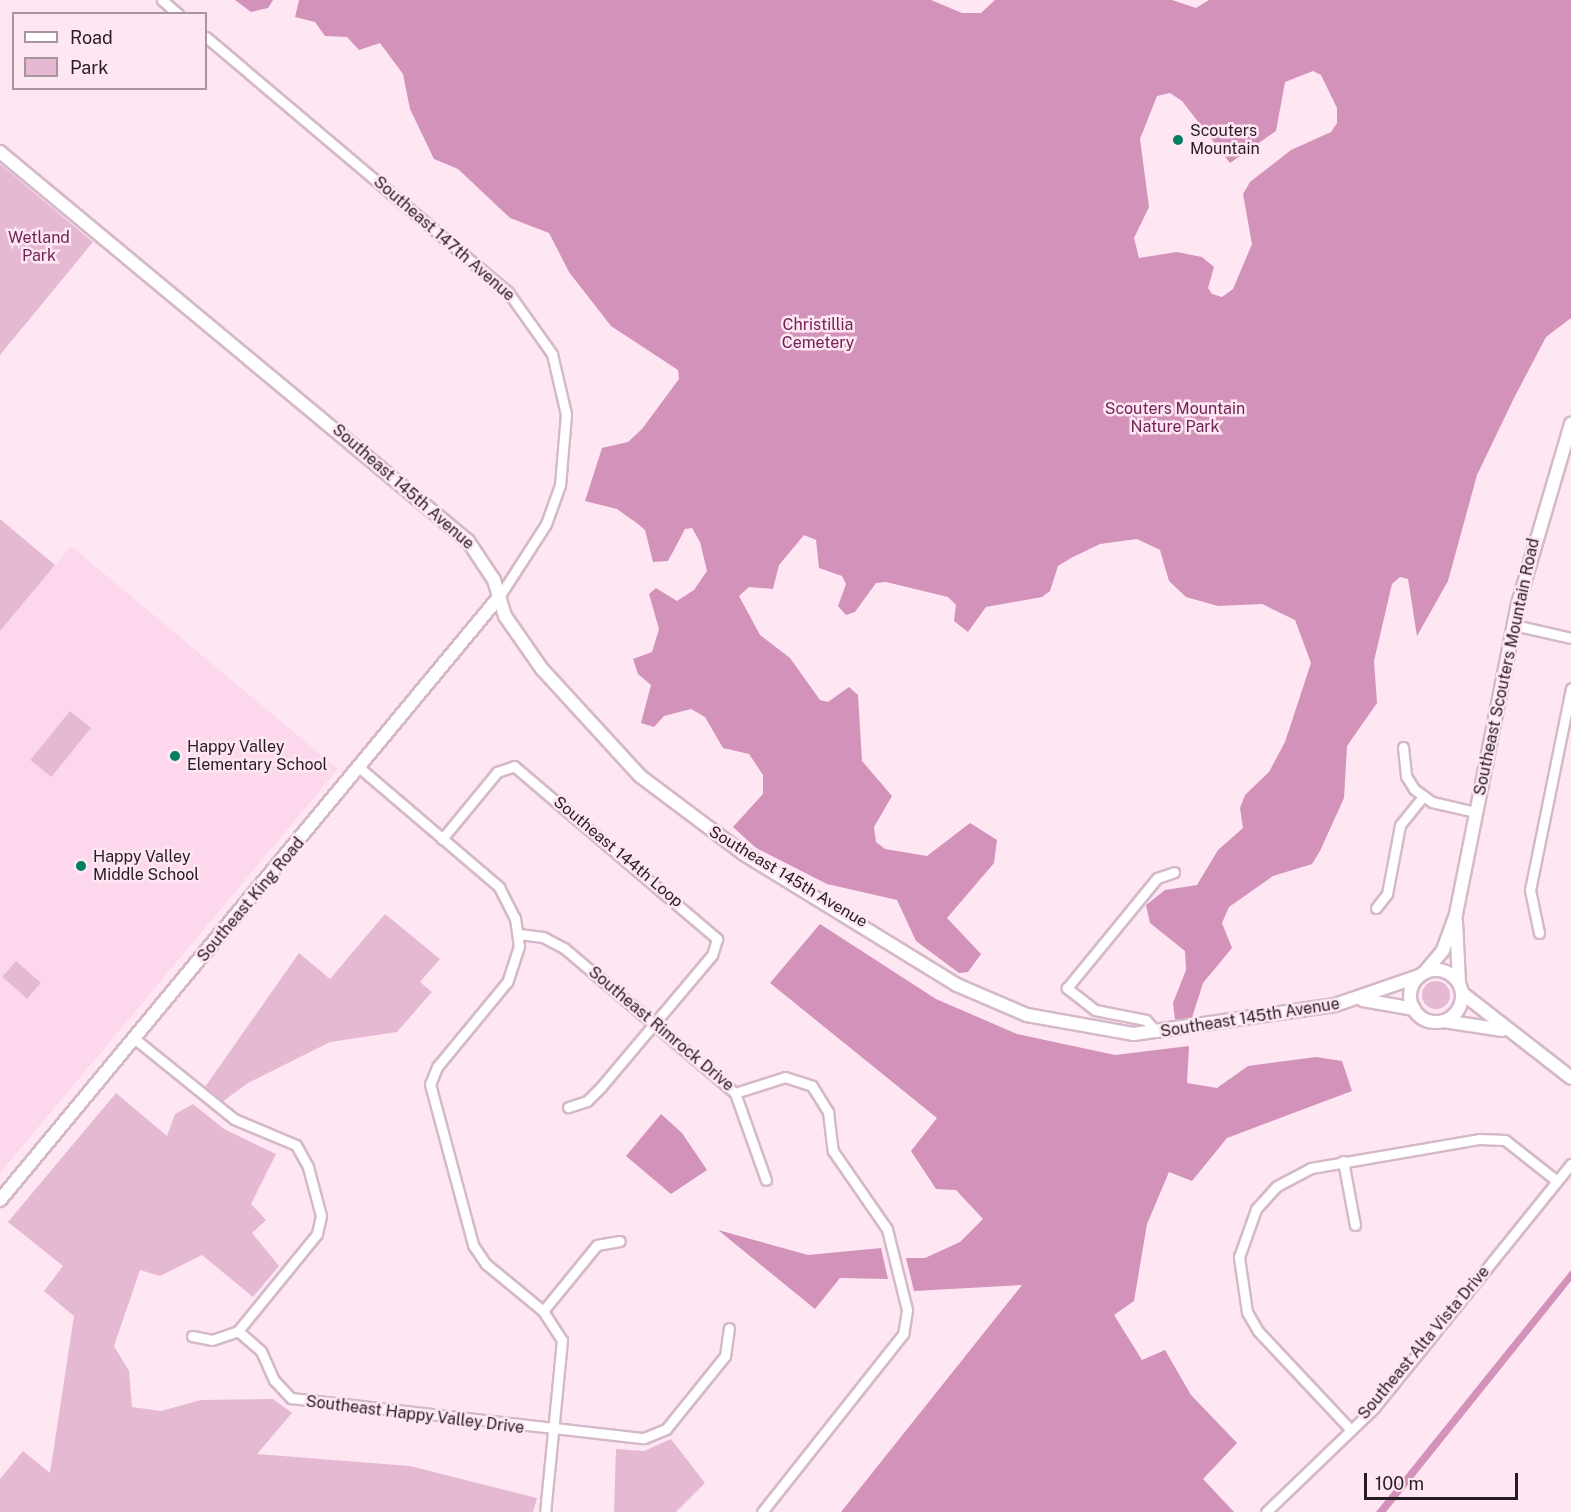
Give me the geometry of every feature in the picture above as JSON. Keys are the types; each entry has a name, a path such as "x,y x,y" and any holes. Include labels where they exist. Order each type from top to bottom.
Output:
{"main road":[{"name":"Southeast 145th Avenue","path":"0,152 458,531 481,556 499,597 525,645 592,729 653,787 730,844 996,1004 1092,1030 1157,1032 1359,1000 1422,974 1446,971 1461,988"},
{"name":"Southeast Scouters Mountain Road","path":"1422,974 1443,950 1456,914 1514,625 1571,426"},
{"name":"Southeast King Road","path":"0,1200 361,769 499,597"},
{"name":"Southeast Scouters Mountain Road","path":"1456,914 1461,988"},
{"path":"1414,1009 1411,992 1422,974"},
{"path":"1444,1021 1458,1010 1461,988"},
{"path":"1461,988 1509,1031 1571,1078"},
{"name":"Southeast 145th Avenue","path":"1359,1000 1414,1009 1425,1019 1444,1021"},
{"path":"1444,1021 1509,1031"}],"street":[{"path":"162,0 176,12"},
{"name":"Southeast 147th Avenue","path":"207,38 519,303 552,354 566,414 560,485 546,524 499,597"},
{"path":"1514,625 1571,638"},
{"path":"1539,933 1530,890 1567,730 1571,688"},
{"path":"1403,747 1406,776 1423,797 1475,812"},
{"name":"Southeast 144th Loop","path":"442,838 497,772 514,766 710,929 717,947 654,1025"},
{"path":"361,769 499,887 519,934 507,982 437,1067 431,1090 473,1245 486,1264 543,1311 562,1340 556,1431 545,1512"},
{"path":"1376,908 1387,894 1400,825 1423,797"},
{"path":"1157,1032 1146,1020 1095,1010 1067,988 1157,878 1174,872"},
{"name":"Southeast Rimrock Drive","path":"519,934 543,937 564,948 735,1093 785,1077 812,1086 828,1112 833,1151 887,1229 907,1310 903,1334 762,1512"},
{"path":"568,1107 587,1101 654,1025"},
{"path":"135,1039 234,1119 296,1145 312,1178 321,1216 317,1233 238,1331 212,1340 192,1336"},
{"path":"735,1093 766,1180"},
{"path":"1351,1430 1258,1331 1238,1275 1247,1225 1270,1194 1311,1168 1493,1138 1516,1147 1557,1181"},
{"path":"1343,1161 1355,1224"},
{"name":"Southeast Alta Vista Drive","path":"1266,1512 1351,1430 1571,1164"},
{"path":"543,1311 597,1245 620,1241"},
{"name":"Southeast Happy Valley Drive","path":"238,1331 261,1351 282,1390 304,1404 631,1439 657,1434 725,1356 729,1328"}],"shaded area":[{"path":"71,546 338,769 0,1173 0,631"}],"green space":[{"path":"235,0 273,0 268,8 251,12"},
{"name":"Scouters Mountain Nature Park","path":"299,0 931,0 962,13 981,13 995,0 1172,0 1196,8 1209,0 1571,0 1571,318 1546,337 1514,398 1477,475 1448,581 1417,636 1408,579 1400,577 1392,584 1374,661 1377,703 1347,746 1344,798 1320,851 1312,864 1273,876 1229,907 1222,923 1232,948 1203,983 1190,1024 1175,1019 1173,1003 1186,970 1185,951 1150,923 1146,905 1165,890 1197,885 1218,850 1243,828 1240,808 1245,795 1269,772 1285,742 1311,663 1295,620 1262,604 1218,606 1186,597 1169,581 1160,550 1137,539 1100,544 1071,558 1058,566 1050,591 1042,597 986,607 968,632 954,621 956,605 948,597 886,582 876,583 855,612 846,615 838,606 846,584 842,576 819,568 816,540 804,535 779,565 773,589 749,587 739,596 760,635 790,658 820,700 828,702 849,687 858,695 862,761 892,796 874,827 876,842 885,849 927,856 970,823 997,840 994,863 947,918 981,954 968,972 959,973 916,941 897,900 827,884 756,848 733,827 763,794 763,775 749,754 723,748 705,717 691,709 664,716 654,727 641,723 651,685 638,674 633,659 652,652 659,629 649,594 656,588 677,601 694,590 707,571 700,542 692,528 685,529 668,561 653,562 645,530 617,509 585,501 602,448 628,442 642,429 679,379 678,370 611,326 569,272 549,233 510,218 458,169 434,159 410,109 403,74 380,43 359,50 347,37 325,36 315,22 295,17","holes":["1313,71 1321,75 1337,108 1337,123 1331,132 1291,150 1250,182 1243,194 1252,244 1233,289 1222,297 1212,294 1208,288 1214,267 1202,257 1177,252 1139,258 1134,238 1149,207 1140,139 1157,96 1170,93 1182,101 1230,163 1276,131 1285,82"]},
{"name":"Wetland Park","path":"0,164 93,242 0,355"},
{"path":"0,519 55,565 0,631"},
{"path":"70,711 91,728 51,777 30,760"},
{"path":"385,914 440,959 420,982 432,992 397,1032 330,1042 248,1083 222,1102 205,1087 299,953 330,979"},
{"path":"820,924 936,999 1017,1034 1115,1055 1189,1046 1187,1083 1217,1088 1248,1066 1316,1057 1342,1061 1352,1091 1227,1138 1192,1181 1169,1172 1147,1224 1134,1301 1114,1315 1142,1360 1165,1350 1191,1395 1237,1443 1203,1479 1234,1512 841,1512 1022,1285 914,1291 906,1258 925,1258 960,1242 983,1219 956,1190 936,1189 911,1151 937,1118 770,983"},
{"path":"16,961 41,983 27,998 2,977"},
{"path":"1436,981 1446,985 1450,995 1446,1005 1436,1009 1426,1005 1422,995 1426,985"},
{"path":"116,1093 167,1136 175,1114 193,1104 224,1129 276,1154 251,1204 266,1220 252,1233 279,1266 253,1297 202,1255 160,1276 140,1270 114,1346 129,1371 132,1407 161,1411 201,1400 273,1399 292,1413 257,1454 410,1466 537,1498 533,1512 0,1512 0,1479 23,1451 50,1473 74,1316 44,1291 63,1266 8,1222"},
{"path":"661,1114 682,1133 707,1170 671,1194 626,1156"},
{"path":"718,1230 808,1255 881,1248 888,1279 840,1278 815,1309"},
{"path":"1571,1270 1571,1281 1386,1512 1376,1512"},
{"path":"671,1439 705,1483 676,1512 614,1512 616,1449 644,1451"}],"place":[{"name":"Scouters Mountain","path":"1178,140"},
{"name":"Happy Valley Elementary School","path":"175,756"},
{"name":"Happy Valley Middle School","path":"81,866"}],"park label":[{"name":"Christillia Cemetery","path":"818,334"}]}
